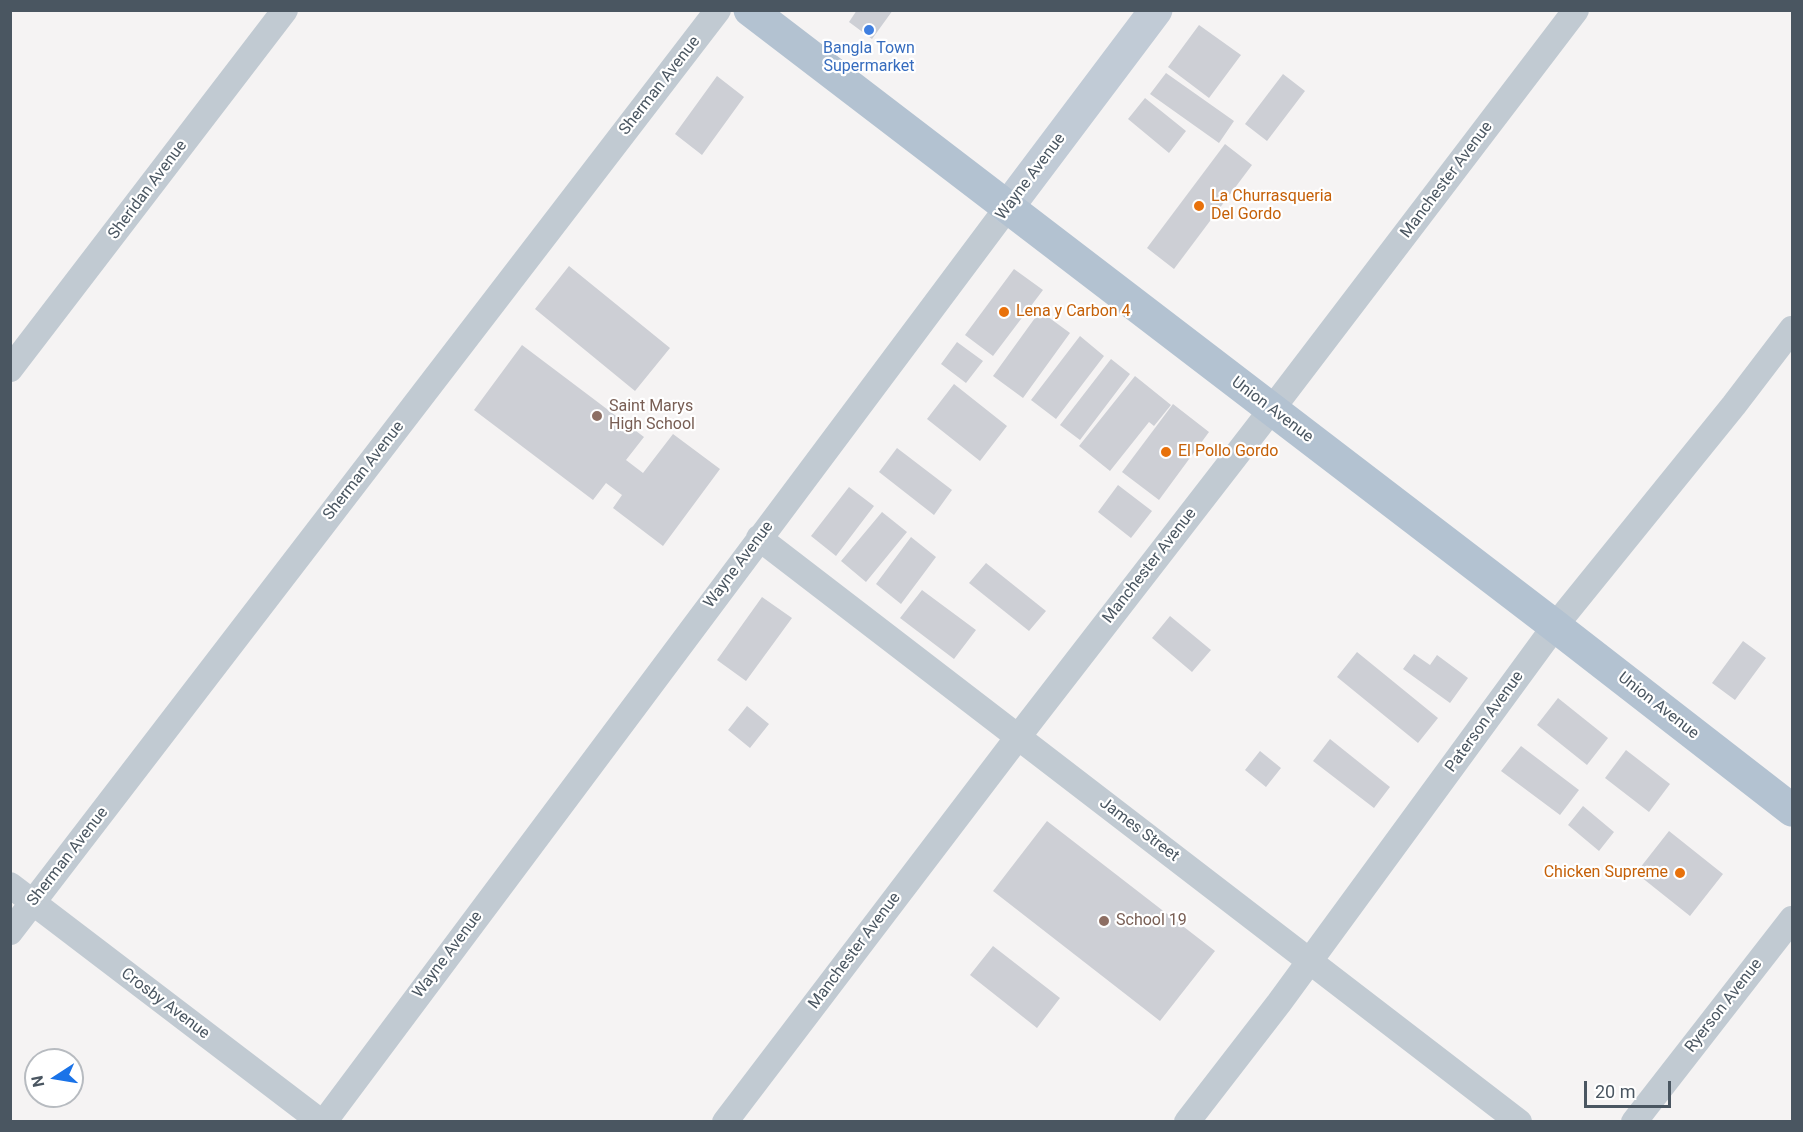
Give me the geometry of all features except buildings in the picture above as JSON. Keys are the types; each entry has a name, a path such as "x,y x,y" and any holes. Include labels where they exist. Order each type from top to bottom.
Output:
{"main road":[{"name":"Union Avenue","path":"750,10 1556,626 1792,810"},
{"name":"Wayne Avenue","path":"1007,208 1156,10"}],"street":[{"name":"Sheridan Avenue","path":"10,369 285,10"},
{"name":"Sherman Avenue","path":"10,932 718,10"},
{"name":"Manchester Avenue","path":"726,1122 1018,737 1576,10"},
{"name":"Wayne Avenue","path":"322,1122 1007,208"},
{"name":"Paterson Avenue","path":"1187,1122 1279,1003 1556,626 1734,405 1792,329"},
{"name":"James Street","path":"759,538 1519,1122"},
{"name":"Crosby Avenue","path":"10,885 322,1122"},
{"name":"Ryerson Avenue","path":"1634,1122 1792,919"}],"place":[{"name":"Bangla Town Supermarket","path":"869,30"},
{"name":"La Churrasqueria Del Gordo","path":"1199,206"},
{"name":"Lena y Carbon 4","path":"1004,312"},
{"name":"Saint Marys High School","path":"597,416"},
{"name":"El Pollo Gordo","path":"1166,452"},
{"name":"Chicken Supreme","path":"1680,873"},
{"name":"School 19","path":"1104,921"}]}
